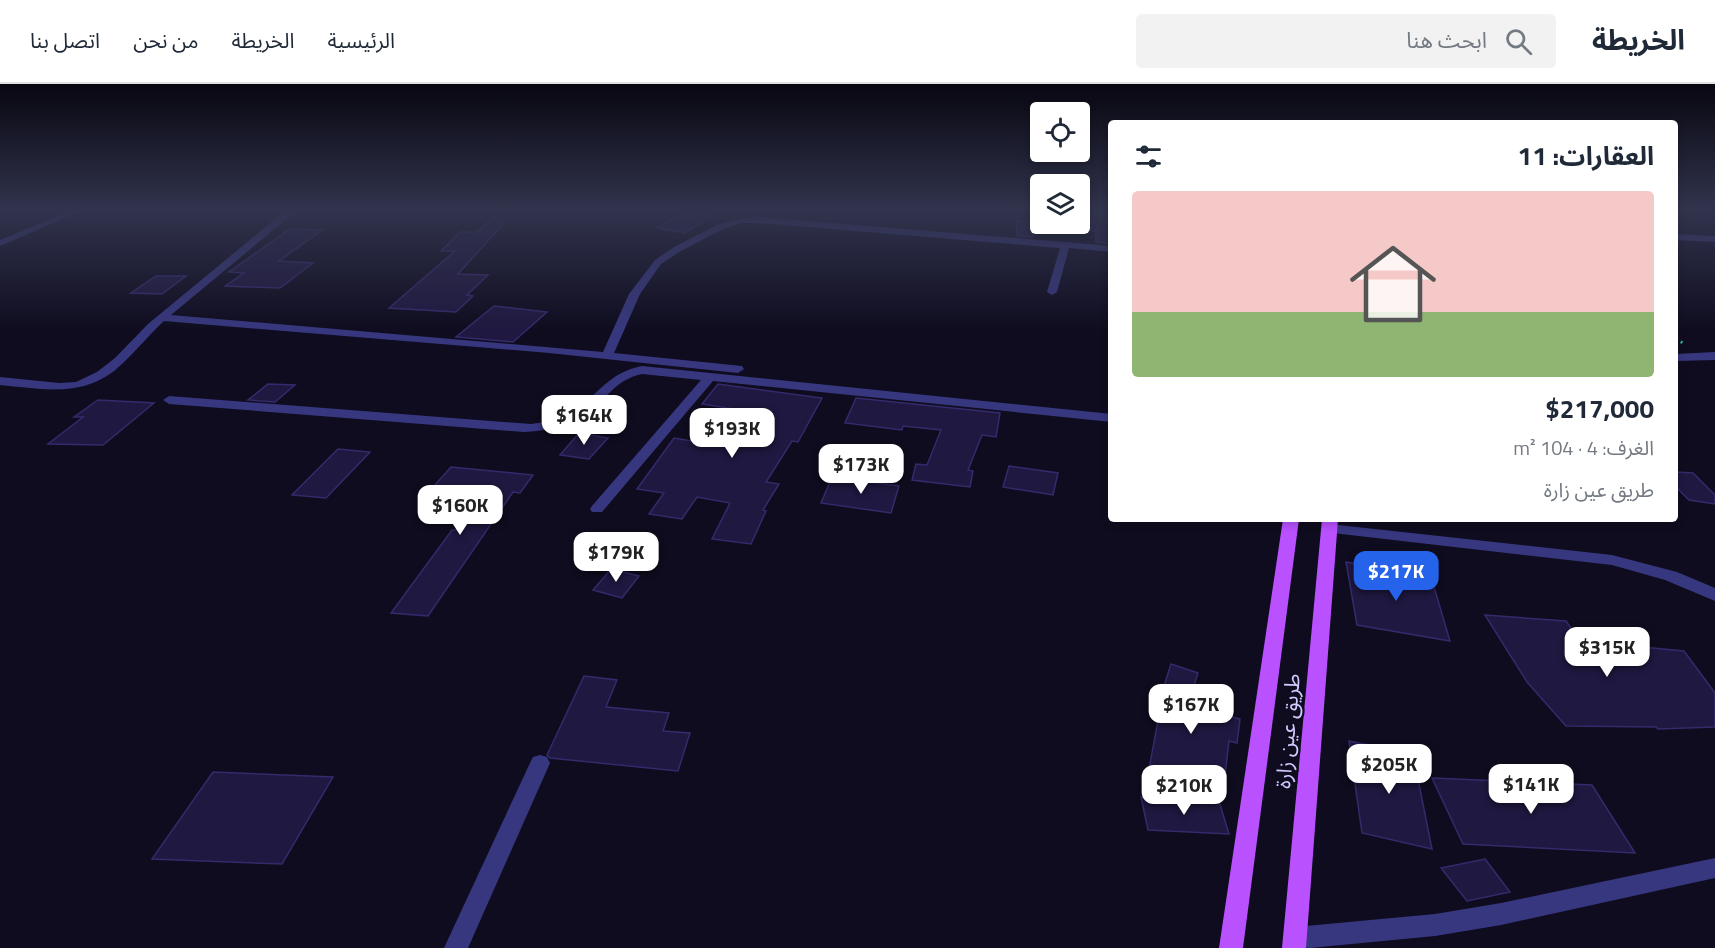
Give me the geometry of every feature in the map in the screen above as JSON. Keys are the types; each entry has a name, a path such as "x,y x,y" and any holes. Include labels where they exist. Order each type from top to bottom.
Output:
{"main road":[{"name":"طريق عين زارة","path":"1231,948 1291,522"},
{"name":"طريق عين زارة","path":"1295,943 1329,524"}],"street":[{"path":"0,381 61,387 76,386 92,380 115,367 144,334 244,250"},
{"path":"607,356 646,275 658,263 678,250"},
{"path":"1052,292 1064,250"},
{"path":"162,318 607,356 1108,407"},
{"path":"1678,358 1715,356"},
{"path":"169,400 524,428 553,424 578,414 616,378 627,372 642,370 1108,418"},
{"path":"597,509 710,377"},
{"path":"1329,524 1612,560 1671,576 1715,595"},
{"path":"456,948 540,763"},
{"path":"1295,943 1501,914 1715,868"}],"building":[{"path":"260,250 294,250 279,261 313,263 280,288 225,286 244,273 229,272"},
{"path":"479,250 458,274 488,275 467,295 473,296 456,312 389,308 455,251 441,251"},
{"path":"156,276 186,276 162,294 131,293"},
{"path":"494,306 547,312 513,342 456,337"},
{"path":"268,384 295,385 275,402 248,400"},
{"path":"718,384 822,398 798,442 792,441 766,482 779,484 763,510 766,511 751,544 712,539 730,503 697,497 682,519 649,514 664,493 637,489 674,438 710,444 734,409 702,404"},
{"path":"856,398 1000,413 996,437 982,435 968,470 973,471 970,487 912,480 916,464 927,465 941,430 903,426 902,430 845,423"},
{"path":"98,400 154,403 103,445 48,444 83,417 74,417"},
{"path":"579,433 608,438 589,459 560,455"},
{"path":"338,449 370,452 326,498 292,495"},
{"path":"1009,466 1058,473 1053,495 1003,487"},
{"path":"451,467 533,475 520,493 513,492 428,616 391,613 452,530 463,530 490,490 435,485"},
{"path":"1678,472 1693,473 1715,495 1715,504 1689,500 1678,489"},
{"path":"832,477 899,486 891,513 821,503"},
{"path":"1346,562 1431,577 1450,641 1357,625"},
{"path":"611,569 639,576 622,598 593,590"},
{"path":"1485,615 1566,621 1580,641 1684,651 1715,693 1715,727 1658,729 1656,727 1566,726 1527,682"},
{"path":"1171,664 1198,673 1188,705 1240,719 1237,743 1229,741 1223,792 1149,769 1165,683"},
{"path":"584,676 617,680 606,707 669,713 663,731 690,733 678,771 550,758 547,755"},
{"path":"1349,741 1413,754 1432,849 1362,833"},
{"path":"213,772 333,777 282,864 152,859"},
{"path":"1432,778 1592,785 1635,853 1463,844"},
{"path":"1141,797 1219,801 1229,834 1148,830"},
{"path":"1485,859 1510,892 1467,901 1441,868"}]}
